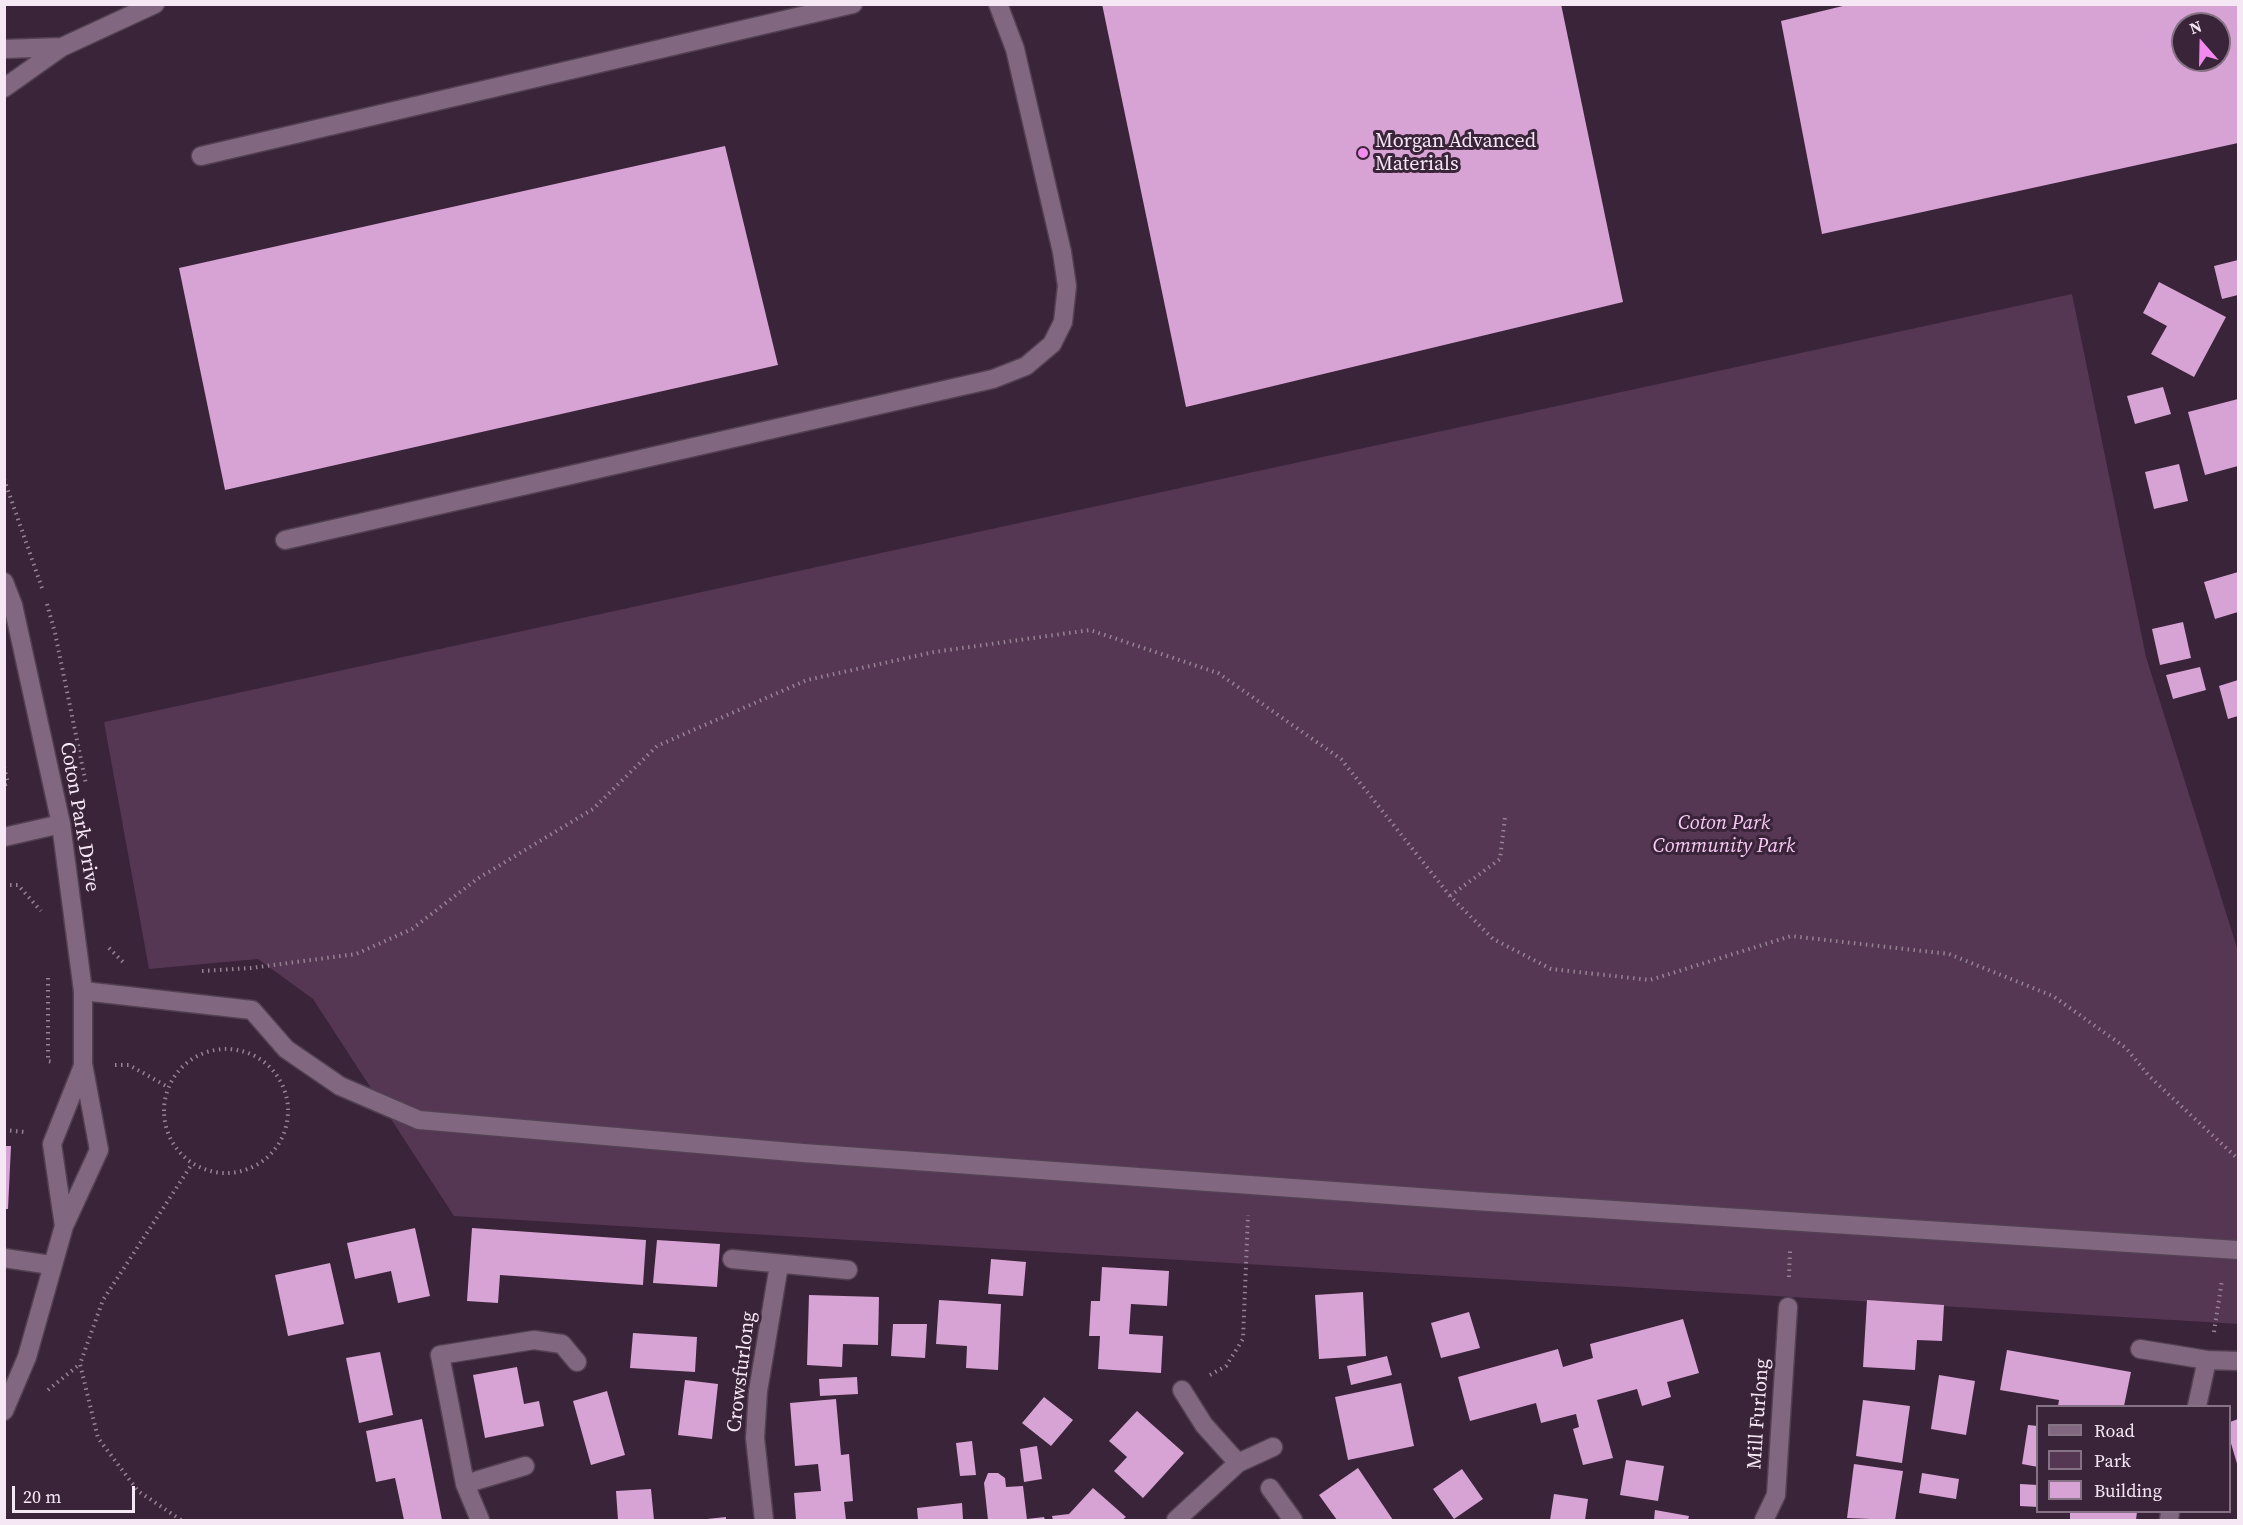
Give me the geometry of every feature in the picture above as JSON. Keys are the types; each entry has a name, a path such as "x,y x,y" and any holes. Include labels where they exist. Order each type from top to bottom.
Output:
{"street":[{"path":"4,88 62,47 155,4"},
{"path":"201,156 853,4"},
{"path":"285,540 993,379 1026,366 1052,344 1063,322 1067,286 1062,252 1015,49 999,4"},
{"path":"4,49 62,47"},
{"name":"Coton Park Drive","path":"4,582 13,605 61,824 84,991 83,1064 99,1150 64,1226 51,1265 27,1357 4,1411"},
{"path":"4,837 61,824"},
{"path":"84,991 252,1010 286,1049 340,1086 419,1120 803,1153 2232,1250"},
{"name":"Coton Park Drive","path":"64,1226 52,1144 83,1064"},
{"path":"4,1258 51,1265"},
{"path":"732,1259 848,1270"},
{"name":"Crowsfurlong","path":"764,1521 755,1438 758,1391 779,1265"},
{"name":"Mill Furlong","path":"1764,1521 1776,1495 1788,1307"},
{"path":"480,1521 465,1484 441,1355 534,1340 562,1344 577,1362"},
{"path":"2139,1349 2207,1360 2238,1361"},
{"path":"2197,1405 2207,1360"},
{"path":"1182,1390 1204,1425 1238,1463"},
{"path":"1176,1521 1238,1463 1273,1447"},
{"path":"465,1484 525,1466"},
{"path":"1270,1488 1293,1521"}],"path":[{"path":"4,479 43,590"},
{"path":"46,601 58,644 88,795"},
{"path":"194,972 251,968 356,954 412,929 477,879 593,809 657,746 807,680 934,652 1090,630 1218,673 1341,759 1450,896 1493,939 1551,969 1650,980 1791,936 1949,954 2053,996 2126,1048 2149,1076 2238,1159"},
{"path":"4,767 8,783 4,785"},
{"path":"1450,896 1500,858 1505,817"},
{"path":"4,885 18,885 40,909 42,920"},
{"path":"107,943 127,966"},
{"path":"48,974 48,1061 129,1065 168,1087"},
{"path":"236,1050 256,1057 272,1069 284,1086 288,1106 287,1125 279,1144 267,1158 250,1169 230,1173 210,1172 192,1164 169,1138 164,1121 164,1103 168,1087 180,1069 196,1056 236,1050"},
{"path":"181,1521 138,1491 98,1438 80,1364 104,1300 192,1164"},
{"path":"1182,1390 1226,1366 1243,1339 1250,1185"},
{"path":"1788,1307 1793,1221"},
{"path":"2207,1360 2232,1250"}],"green space":[{"name":"Coton Park Community Park","path":"2072,294 2146,657 2238,951 2238,1324 454,1216 313,999 258,959 149,969 104,722"}],"building":[{"name":"Morgan Advanced Materials","path":"1102,4 1561,4 1623,302 1186,407"},
{"path":"1851,4 2238,4 2238,143 1822,234 1781,21"},
{"path":"725,146 778,365 225,490 179,268"},
{"path":"2238,260 2238,295 2222,299 2214,266"},
{"path":"2159,282 2226,317 2194,377 2151,354 2167,326 2143,313"},
{"path":"2163,387 2171,414 2135,424 2127,396"},
{"path":"2238,399 2238,466 2205,475 2188,412"},
{"path":"2179,464 2188,501 2154,509 2145,472"},
{"path":"2238,572 2238,612 2215,619 2204,582"},
{"path":"2183,622 2191,658 2160,665 2152,629"},
{"path":"2200,667 2206,690 2173,699 2166,675"},
{"path":"2238,680 2238,716 2228,719 2219,686"},
{"path":"4,1146 11,1146 8,1209 4,1209"},
{"path":"415,1228 430,1296 398,1303 391,1271 355,1279 347,1243"},
{"path":"472,1228 646,1240 643,1285 500,1275 498,1303 467,1301"},
{"path":"657,1240 720,1244 717,1287 653,1283"},
{"path":"991,1259 1026,1262 1023,1296 988,1294"},
{"path":"330,1263 344,1324 288,1336 275,1275"},
{"path":"1102,1267 1169,1271 1167,1306 1131,1304 1129,1334 1163,1336 1161,1373 1098,1369 1100,1336 1089,1336 1091,1301 1100,1301"},
{"path":"1363,1292 1366,1356 1319,1359 1315,1295"},
{"path":"809,1295 879,1297 878,1345 843,1344 842,1367 807,1365"},
{"path":"939,1300 1001,1304 998,1370 966,1368 967,1346 936,1344"},
{"path":"1867,1300 1944,1305 1942,1341 1917,1340 1915,1370 1863,1367"},
{"path":"1469,1312 1480,1348 1441,1358 1431,1323"},
{"path":"1683,1319 1699,1373 1667,1382 1671,1397 1642,1406 1637,1389 1597,1400 1613,1458 1583,1465 1573,1429 1579,1427 1576,1414 1541,1423 1536,1403 1470,1421 1458,1377 1558,1349 1563,1367 1593,1358 1590,1344"},
{"path":"893,1324 927,1324 925,1358 891,1356"},
{"path":"633,1333 697,1337 695,1372 630,1368"},
{"path":"2007,1350 2131,1372 2124,1405 2058,1405 2059,1400 2000,1390"},
{"path":"380,1352 393,1415 359,1423 346,1358"},
{"path":"1387,1356 1392,1375 1351,1385 1347,1366"},
{"path":"517,1367 524,1404 539,1401 544,1426 485,1438 473,1375"},
{"path":"1939,1375 1975,1381 1966,1435 1931,1429"},
{"path":"857,1377 858,1394 820,1396 819,1379"},
{"path":"685,1380 718,1384 712,1439 678,1435"},
{"path":"1401,1383 1414,1446 1348,1460 1335,1397"},
{"path":"607,1391 625,1455 591,1465 573,1401"},
{"path":"1044,1397 1073,1420 1051,1446 1022,1423"},
{"path":"836,1399 841,1455 849,1454 853,1501 844,1502 846,1520 796,1520 794,1493 821,1491 818,1464 795,1466 790,1403"},
{"path":"1863,1400 1910,1406 1902,1463 1856,1456"},
{"path":"1137,1411 1184,1453 1143,1498 1114,1471 1127,1457 1109,1441"},
{"path":"422,1419 442,1520 404,1520 395,1478 376,1482 366,1431"},
{"path":"2238,1419 2238,1467 2231,1443 2231,1422"},
{"path":"2028,1425 2036,1426 2036,1467 2022,1464"},
{"path":"972,1441 976,1475 960,1476 956,1443"},
{"path":"1037,1446 1042,1479 1024,1482 1020,1449"},
{"path":"1626,1460 1664,1466 1658,1501 1620,1495"},
{"path":"1854,1464 1903,1471 1895,1520 1847,1518"},
{"path":"1358,1468 1393,1520 1337,1520 1319,1495"},
{"path":"1462,1469 1483,1499 1454,1519 1433,1489"},
{"path":"988,1473 998,1473 1005,1478 1006,1487 1023,1486 1027,1520 988,1520 984,1483"},
{"path":"1922,1473 1959,1479 1956,1499 1919,1493"},
{"path":"2020,1484 2036,1485 2036,1507 2020,1506"},
{"path":"1093,1488 1126,1517 1122,1520 1053,1520 1052,1516 1069,1514"},
{"path":"651,1489 654,1520 618,1520 616,1491"},
{"path":"1554,1494 1588,1499 1585,1520 1550,1520"},
{"path":"962,1503 963,1520 918,1520 917,1508"},
{"path":"1655,1510 1689,1516 1688,1520 1654,1520"},
{"path":"2070,1513 2137,1513 2136,1520 2070,1520"},
{"path":"726,1517 726,1520 707,1520 707,1519"},
{"path":"1044,1517 1045,1520 1027,1520 1027,1519"}],"place":[{"name":"Morgan Advanced Materials","path":"1363,153"}]}
